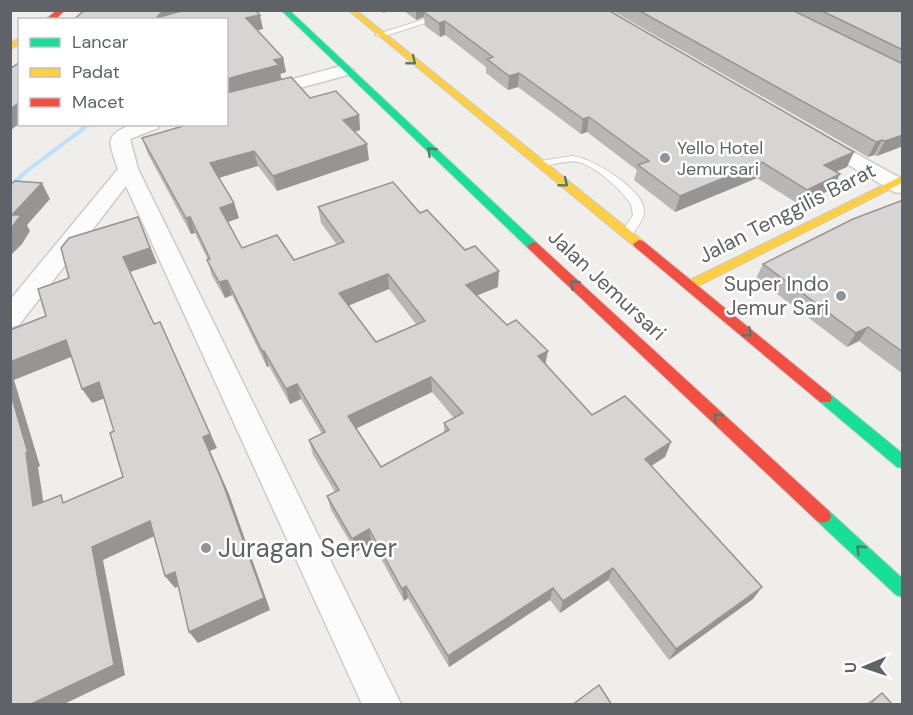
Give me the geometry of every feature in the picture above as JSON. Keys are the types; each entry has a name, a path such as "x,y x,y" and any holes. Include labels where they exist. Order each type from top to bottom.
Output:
{"main road":[{"name":"Jalan Jemursari","path":"284,10 345,70 903,589"},
{"path":"351,10 690,285 903,462"},
{"name":"Jalan Tenggilis Barat","path":"690,285 900,183"}],"street":[{"path":"228,102 345,70"},
{"path":"147,126 121,136 119,142 128,169 382,705"},
{"path":"806,132 900,183"},
{"path":"10,318 128,169"}],"lane":[{"path":"78,10 94,11"},
{"path":"379,35 454,13"},
{"path":"540,164 581,160 595,165 633,198 639,207 638,215 627,234"}],"building":[{"path":"85,10 164,10 156,18 75,18"},
{"path":"185,10 255,10 260,15 246,18 283,58 274,60 279,65 228,78 228,18 156,18"},
{"path":"430,10 608,10 854,152 824,165 840,174 807,190 762,162 680,196 638,165 649,161 589,117 583,119 519,73 509,76 487,59 493,57 445,21 439,23 424,12"},
{"path":"638,10 792,10 903,64 903,135 876,142"},
{"path":"820,10 903,10 903,50"},
{"path":"18,63 18,103 10,109 10,69"},
{"path":"291,77 310,98 336,91 359,115 343,120 367,144 273,176 254,151 210,163 234,203 220,208 242,248 277,235 294,260 344,242 318,207 393,182 420,213 427,210 465,250 475,246 499,271 466,285 507,325 516,320 548,351 538,356 592,415 625,396 671,442 645,459 762,587 676,649 613,568 563,601 553,588 448,656 406,586 402,589 369,529 352,539 327,496 339,490 309,440 325,432 297,384 286,389 262,351 227,280 219,282 207,260 210,259 190,217 186,218 142,138 183,126 228,126 228,93","holes":["388,274 425,321 376,342 339,293","431,377 463,413 444,423 449,430 381,467 348,416"]},
{"path":"15,181 42,183 12,215 21,215 10,230 10,185"},
{"name":"Super Indo Jemur Sari","path":"903,200 903,352 868,327 856,333 763,264 853,219"},
{"path":"138,217 150,248 123,257 154,324 160,322 210,434 203,437 222,481 264,598 189,632 175,572 165,576 150,521 92,547 114,665 29,705 10,705 10,391 28,453 26,453 33,506 61,495 63,503 123,477 110,433 114,431 99,382 82,389 66,340 10,362 10,330 46,316 38,289 69,278 61,248 69,238"},
{"path":"599,685 612,705 572,705"},
{"path":"882,693 893,705 869,705"}],"waterway":[{"path":"10,187 28,170 87,126"}],"traffic: fast":[{"path":"284,10 533,246"},
{"path":"825,398 902,462"},
{"path":"823,516 902,589"}],"traffic: slow":[{"path":"351,10 639,244"},
{"path":"10,47 18,41"},
{"path":"690,285 902,179"}],"traffic: jam":[{"path":"52,18 62,10"},
{"path":"639,244 825,398"},
{"path":"533,246 823,516"}],"place":[{"name":"Yello Hotel Jemursari","path":"665,158"},
{"name":"Super Indo Jemur Sari","path":"841,296"},
{"name":"Juragan Server","path":"206,548"}]}
